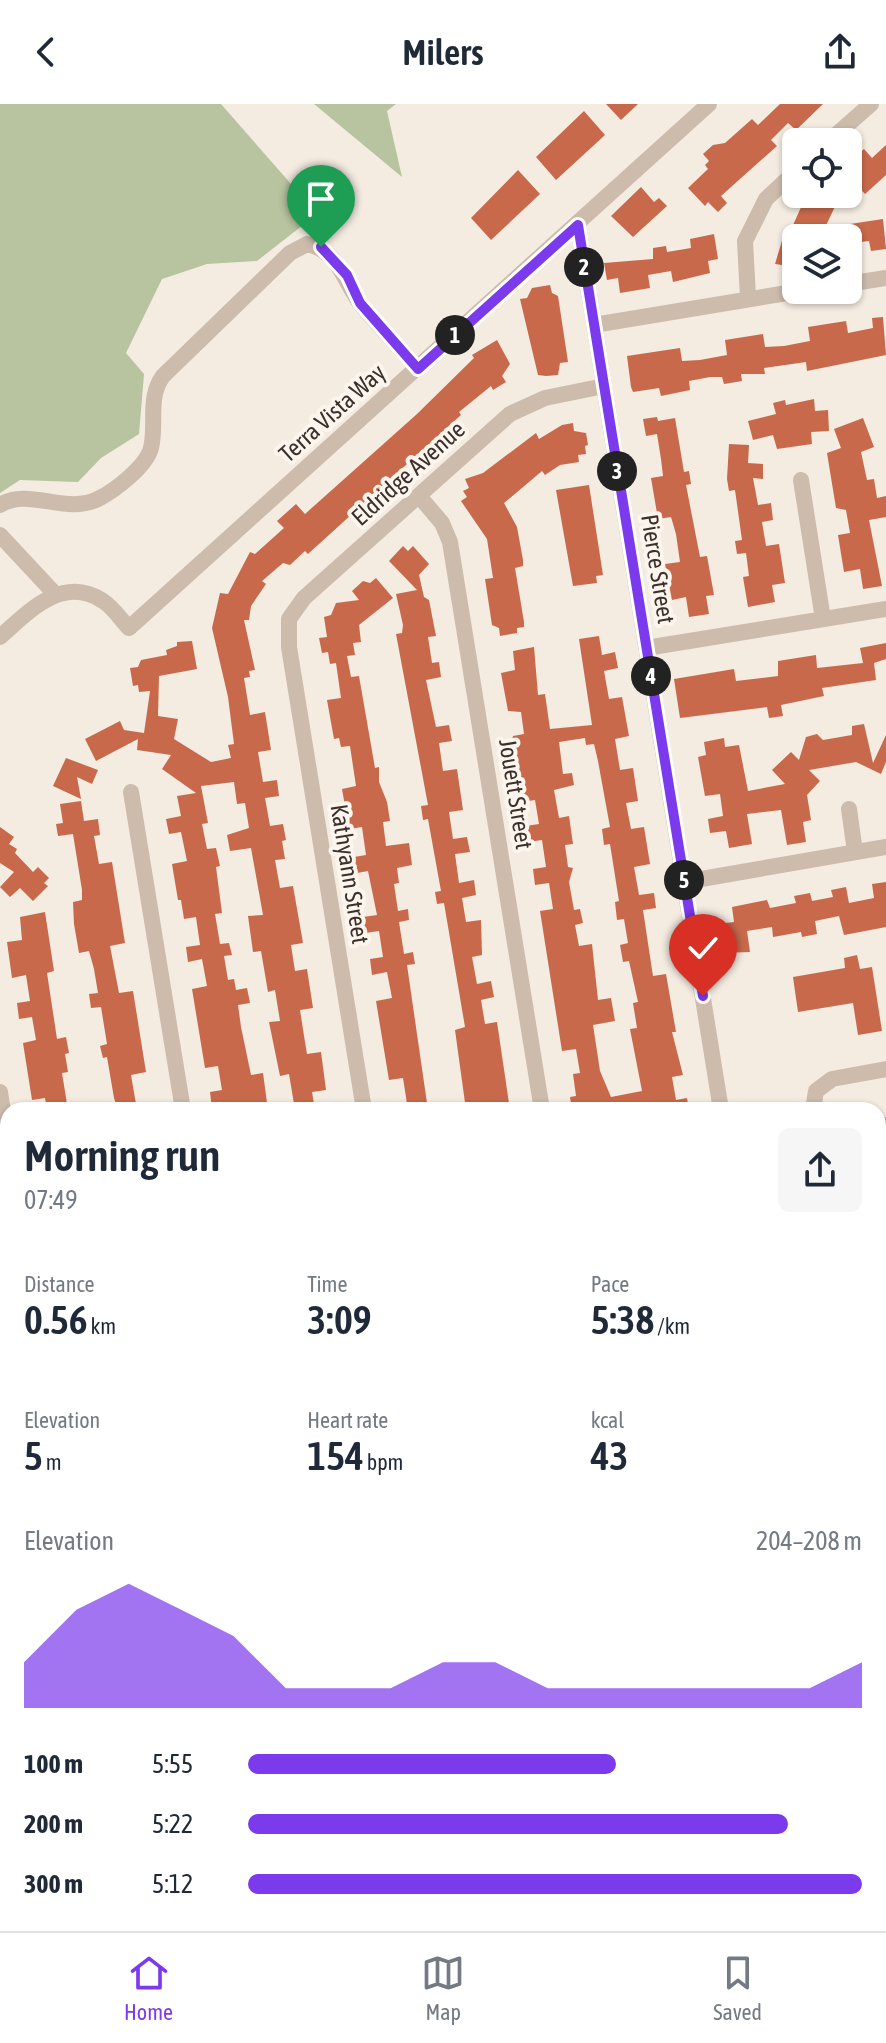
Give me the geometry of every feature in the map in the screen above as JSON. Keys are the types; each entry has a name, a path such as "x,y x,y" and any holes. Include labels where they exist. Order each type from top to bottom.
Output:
{"street":[{"name":"Terra Vista Way","path":"56,595 67,591 85,593 104,601 129,628 709,104"},
{"path":"844,128 871,104"},
{"path":"748,298 745,241 766,199 782,184"},
{"name":"Pierce Street","path":"578,225 720,1102"},
{"path":"0,505 26,499 60,506 92,502 108,494 144,461 151,449 154,388 163,376 290,253 307,244 321,247 347,275 360,303 418,369"},
{"path":"862,282 886,278"},
{"path":"594,325 782,293"},
{"name":"Eldridge Avenue","path":"289,647 289,619 304,598 510,414 545,398 604,386"},
{"path":"801,480 823,619"},
{"name":"Jouett Street","path":"419,496 442,523 450,542 541,1102"},
{"path":"0,535 56,595 38,603 0,637"},
{"path":"646,648 886,609"},
{"name":"Kathyann Street","path":"289,647 363,1102"},
{"path":"131,792 182,1102"},
{"path":"849,809 855,852"},
{"path":"684,882 886,847"},
{"path":"814,1102 816,1091 832,1079 886,1069"}],"green space":[{"path":"0,104 221,104 327,225 303,225 257,261 207,264 162,279 126,353 144,374 139,434 101,458 78,482 20,480 0,493"},
{"path":"314,104 396,104 387,111 402,177"}],"building":[{"path":"606,104 638,104 621,120"},
{"path":"780,104 823,104 798,128 788,123 782,128 771,140 777,146 721,196 727,203 718,212 708,202 705,206 688,188 708,169 705,165 709,161 703,154 713,145 725,143 752,119 758,125"},
{"path":"584,111 605,135 556,180 536,157"},
{"path":"886,145 886,175 865,194 862,191 862,151 864,149 872,158"},
{"path":"518,170 540,194 491,240 471,218"},
{"path":"641,187 654,202 659,198 667,206 633,237 611,216"},
{"path":"801,208 834,208 827,224 793,224"},
{"path":"883,219 886,249 871,251 869,241 862,242 862,224 850,224"},
{"path":"714,234 718,259 708,261 710,273 673,282 671,271 648,275 650,288 620,293 618,278 607,280 604,263 653,259 653,248 666,246 667,252 691,248 690,239"},
{"path":"782,241 782,265 775,264"},
{"path":"550,285 552,293 558,296 568,362 560,363 558,375 546,376 538,375 520,299 527,298 532,288"},
{"path":"883,317 886,355 807,371 806,362 764,368 765,374 741,374 742,381 724,384 722,377 710,377 689,381 690,390 661,396 659,388 633,392 631,387 627,356 680,348 682,361 700,360 727,355 725,340 763,334 765,347 784,346 810,341 808,327 846,321 848,333 873,328 872,318"},
{"path":"497,340 510,364 502,376 506,382 493,390 491,386 459,412 461,415 308,554 305,551 290,565 283,563 262,581 266,584 251,606 249,620 244,620 255,670 249,671 250,677 244,678 250,715 265,712 271,750 258,752 263,782 277,780 279,796 265,798 270,826 283,824 286,840 282,841 285,859 275,860 280,888 293,886 303,943 291,945 295,971 307,969 313,1008 300,1010 307,1054 321,1052 326,1090 312,1092 314,1102 294,1102 289,1074 280,1076 269,1022 280,1021 275,990 268,992 261,951 253,952 248,916 263,915 251,848 230,851 227,835 249,828 245,803 237,804 234,782 201,786 208,823 202,824 207,849 216,848 220,866 216,867 222,913 215,914 220,944 229,943 232,955 224,956 228,980 234,979 236,990 247,988 250,1003 238,1005 241,1027 251,1075 263,1073 267,1102 211,1102 210,1092 222,1090 218,1066 205,1068 192,989 207,986 202,959 188,962 186,947 200,945 196,917 184,919 181,900 178,900 172,864 187,861 181,832 169,834 166,819 181,816 177,796 196,793 162,769 171,755 137,750 138,739 96,761 85,739 120,721 124,730 144,733 150,691 139,692 138,685 133,686 130,668 138,667 141,660 167,655 166,650 177,646 177,642 192,641 197,669 159,676 158,716 178,719 174,739 211,762 231,758 228,745 234,744 228,697 212,628 220,593 228,594 250,552 255,554 284,528 277,521 296,504 305,514 417,414 474,358 472,355"},
{"path":"814,399 815,411 828,410 829,431 811,432 812,444 777,449 773,435 753,440 748,421 776,414 773,403 785,400 786,405"},
{"path":"657,417 658,421 675,418 684,472 689,471 691,484 686,485 700,557 707,556 714,595 706,596 709,614 689,617 686,597 672,600 665,564 680,562 676,534 671,517 658,519 651,478 663,476 661,459 657,434 646,436 643,419"},
{"path":"863,418 874,447 861,452 867,480 874,479 877,498 886,496 886,517 869,520 882,586 863,589 860,569 844,572 838,535 850,533 846,510 836,508 827,453 841,448 834,429"},
{"path":"573,423 574,431 586,433 586,454 578,455 579,462 560,465 545,475 542,471 504,503 517,527 523,560 523,566 515,568 524,627 517,628 517,633 500,636 499,628 492,625 485,579 493,578 487,539 461,501 467,497 463,491 469,488 465,479 483,473 536,433 539,439 562,425"},
{"path":"729,444 749,445 748,463 763,464 763,479 753,478 758,505 771,503 773,520 762,522 766,546 779,544 785,583 772,585 775,602 748,607 743,577 749,576 746,553 737,554 735,541 742,540 735,490 729,491 727,479"},
{"path":"589,485 603,575 596,576 597,583 573,586 556,490"},
{"path":"403,546 408,551 413,546 429,564 419,575 424,597 429,600 436,636 428,637 432,663 439,662 441,677 426,680 436,727 449,725 452,741 439,743 443,771 457,769 463,810 449,812 453,839 467,837 470,852 455,854 459,883 474,880 476,895 462,898 466,922 481,920 482,955 472,957 477,984 491,981 494,997 481,1000 485,1024 497,1022 509,1102 465,1102 455,1030 465,1027 444,903 437,904 435,892 441,891 428,819 423,820 421,806 428,805 396,634 402,633 403,625 396,594 417,590 389,561"},
{"path":"376,578 393,598 359,625 361,642 353,643 355,655 347,656 351,677 359,676 375,768 379,767 379,782 387,802 390,821 383,822 386,846 409,843 412,865 397,868 399,883 394,884 398,911 408,909 409,920 399,922 404,954 413,952 415,964 407,965 427,1102 407,1102 403,1078 389,1080 376,1001 392,998 387,972 372,975 370,959 383,957 379,931 365,933 363,917 377,915 368,871 357,873 354,857 366,855 362,827 349,829 342,789 356,786 350,746 341,747 339,738 334,739 327,700 341,698 336,663 330,664 328,652 322,653 319,638 327,637 324,617 331,615 336,603 359,600 352,591 363,581 370,583"},
{"path":"599,636 602,655 615,652 618,668 604,671 609,699 622,697 629,736 615,739 620,770 633,768 638,801 626,803 631,829 644,827 650,864 634,867 639,895 654,893 656,908 643,910 653,976 666,974 676,1032 672,1032 683,1075 672,1077 676,1100 687,1098 688,1102 571,1102 570,1097 576,1096 573,1074 580,1073 576,1049 562,1051 540,911 553,909 549,883 535,885 533,869 546,867 542,840 528,842 526,826 539,824 535,800 522,802 512,741 513,736 524,734 521,712 508,711 501,673 515,670 513,651 534,647 538,695 545,694 550,729 592,725 579,639","holes":["585,738 586,745 594,744 610,827 602,829 604,845 610,844 619,901 615,902 617,920 624,919 628,943 620,945 623,962 629,961 638,1002 633,1003 637,1028 630,1029 642,1091 611,1097 600,1071 593,1025 615,1021 611,998 598,1000 592,944 579,946 575,925 583,923 580,909 574,910 569,882 573,868 568,867 565,845 573,844 569,816 559,818 554,790 574,785 572,773 563,774 559,742"]},
{"path":"886,643 886,659 874,663 876,680 822,688 824,696 781,705 783,716 769,718 767,707 680,718 674,679 734,669 736,681 778,676 778,661 816,655 817,668 863,663 860,648"},
{"path":"864,724 873,763 886,735 886,762 881,774 856,762 809,770 820,781 807,795 811,820 803,822 806,842 787,845 781,810 747,814 752,844 729,848 726,831 710,833 708,819 723,816 720,794 705,796 698,757 706,755 704,742 724,738 725,747 739,745 748,791 785,784 772,770 791,752 799,760 806,737 817,734 823,740 852,735 852,726"},
{"path":"66,758 98,770 92,784 77,777 81,799 53,786"},
{"path":"81,801 84,821 98,819 100,835 94,836 99,864 112,862 125,943 110,946 119,993 133,991 146,1072 131,1075 136,1102 115,1102 107,1057 103,1058 100,1046 107,1044 101,1007 91,1008 89,994 98,993 94,969 89,951 79,953 74,924 73,902 82,900 82,890 73,834 58,836 56,824 63,823 60,804"},
{"path":"0,827 14,837 9,844 17,849 15,853 33,872 38,867 49,878 44,883 48,886 33,901 20,888 10,897 0,887 14,872 0,863"},
{"path":"886,882 886,927 844,935 839,916 815,921 817,934 802,937 801,932 773,937 772,927 747,931 750,952 721,953 717,924 734,922 732,907 767,900 770,908 796,903 794,896 810,893 812,901 833,897 831,890 846,887 849,903 874,898 872,884"},
{"path":"45,912 54,971 47,973 57,1039 66,1037 69,1053 65,1054 68,1072 62,1073 67,1102 46,1102 45,1098 32,1100 23,1043 36,1040 32,1017 19,1019 17,1003 30,1001 26,975 12,978 7,942 22,940 20,917"},
{"path":"857,955 860,969 872,967 882,1031 858,1035 853,1003 798,1012 793,977 845,968 844,958"}],"route":[{"path":"321,247 347,275 360,303 418,369 578,225 703,996"}]}
